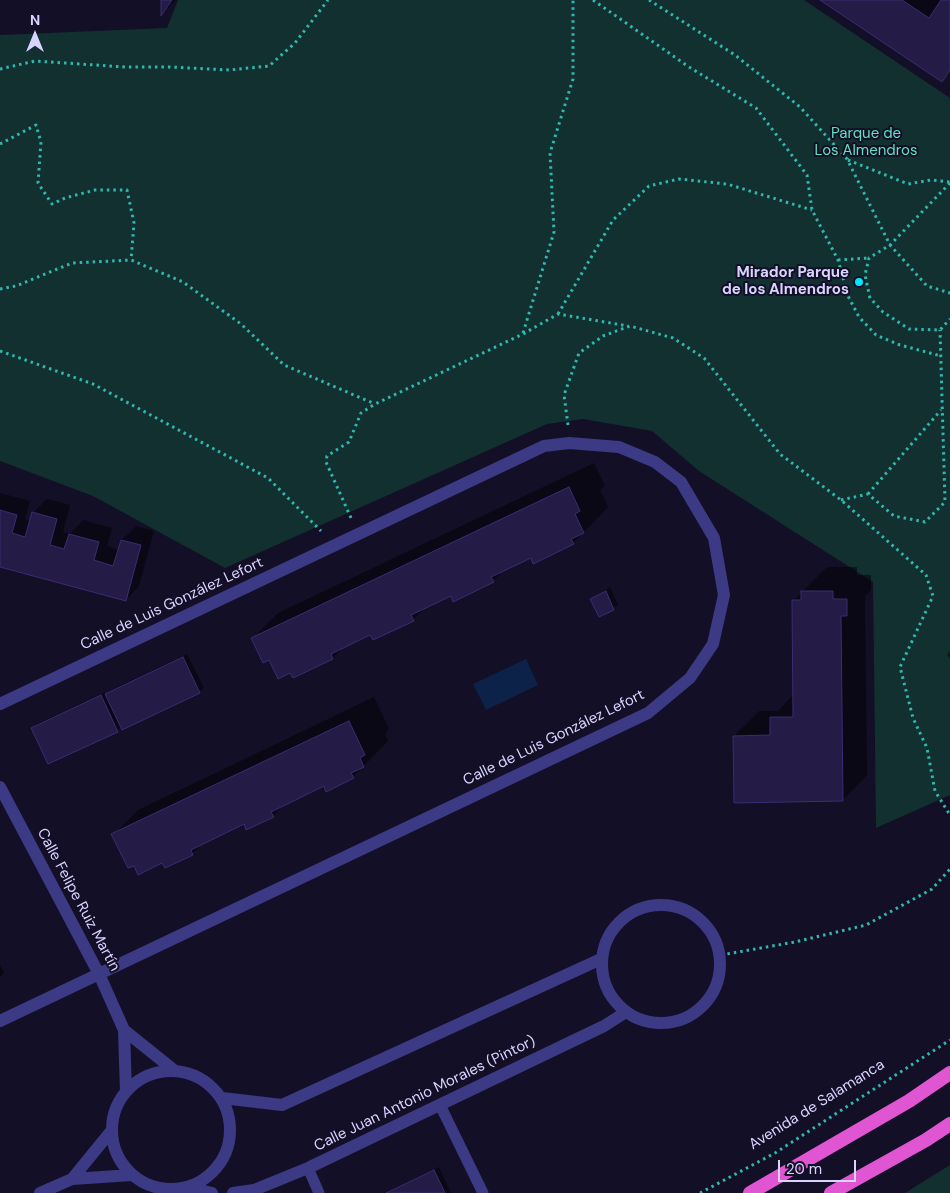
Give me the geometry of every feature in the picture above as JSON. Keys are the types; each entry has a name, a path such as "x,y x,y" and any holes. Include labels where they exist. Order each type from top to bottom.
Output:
{"highway":[{"path":"750,1193 901,1106 950,1074"},
{"path":"831,1193 926,1140 950,1124"}],"street":[{"name":"Calle de Luis González Lefort","path":"0,704 544,446 569,443 619,447 655,462 681,482 714,538 724,595 713,644 690,678 648,713 0,1021"},
{"name":"Calle Felipe Ruiz Martín","path":"0,786 99,974 124,1030 126,1092"},
{"path":"667,904 686,909 702,920 715,936 721,955 720,975 713,994 700,1009 683,1019 664,1023 644,1021 626,1012 613,999 605,983 601,959 605,945 614,927 628,914 647,906 667,904"},
{"path":"222,1098 282,1105 601,959"},
{"name":"Calle Juan Antonio Morales (Pintor)","path":"233,1193 254,1190 308,1168 604,1026 626,1012"},
{"name":"Calle Felipe Ruiz Martín","path":"124,1030 175,1071"},
{"path":"175,1071 193,1075 209,1084 222,1098 229,1115 231,1133 227,1151 218,1167 205,1179 188,1187 172,1190 144,1183 121,1162 114,1146 112,1130 116,1110 126,1092 140,1080 157,1072 175,1071"},
{"path":"72,1179 112,1130"},
{"path":"40,1193 72,1179 132,1174"},
{"path":"188,1187 212,1193"}],"lane":[{"path":"440,1105 483,1193"},
{"path":"308,1168 319,1193"}],"path":[{"path":"0,69 35,61 125,67 170,66 229,70 269,66 295,43 328,0"},
{"path":"523,334 554,232 550,153 573,79 573,0"},
{"path":"593,0 689,66 756,108 807,175 812,210 838,260 848,296 859,317 876,335 900,345 941,356"},
{"path":"649,0 734,55 792,101 847,159 890,245 927,286 950,293"},
{"path":"0,144 36,125 41,142 38,183 52,204 65,198 95,190 127,190 134,223 131,260"},
{"path":"847,159 908,184 931,180 950,182"},
{"path":"358,534 326,462 327,456 349,442 361,413 375,404 523,334 558,314 613,220 649,186 679,179 727,184 812,210"},
{"path":"838,260 869,258 890,245 950,182"},
{"path":"869,258 865,275 870,298 883,312 909,329 940,330"},
{"path":"0,290 16,286 72,263 131,260 183,282 240,324 284,365 375,404"},
{"path":"558,314 630,326 673,338 704,358 780,454 840,500 926,575 933,596 900,667 913,718 927,748 935,791 950,815"},
{"path":"868,494 894,516 925,522 945,502 940,330 950,319"},
{"path":"569,443 564,395 580,354 603,336 630,326"},
{"path":"0,351 93,384 268,478 335,545"},
{"path":"840,500 868,494 942,409"},
{"path":"721,955 795,942 866,925 932,889 950,869"},
{"name":"Avenida de Salamanca","path":"700,1193 775,1153 950,1040"}],"green space":[{"name":"Parque de Los Almendros","path":"178,0 804,0 950,98 950,795 876,828 873,582 699,471 652,431 583,419 547,424 225,568 93,496 0,461 0,35 167,28"},
{"path":"950,1165 950,1193 905,1193"}],"water":[{"path":"526,659 538,685 486,710 473,684"}],"building":[{"path":"161,0 172,0 161,16"},
{"path":"820,0 902,0 929,18 941,0 950,0 950,70 942,82"},
{"path":"569,487 580,511 575,514 584,533 571,539 574,544 533,564 531,558 491,577 494,582 453,602 451,596 411,615 414,621 373,640 370,635 331,654 333,659 293,678 290,673 278,679 269,660 263,663 251,638"},
{"path":"0,510 17,515 12,533 25,537 32,512 57,519 50,545 64,549 69,534 99,542 94,560 113,566 121,540 141,545 126,601 0,567"},
{"path":"606,591 614,610 599,617 590,599"},
{"path":"801,591 833,591 833,599 847,599 847,616 841,616 843,801 734,803 733,736 770,735 770,717 793,717 792,600 801,600"},
{"path":"183,657 200,693 122,730 105,694"},
{"path":"101,695 118,732 48,764 31,728"},
{"path":"349,721 365,755 360,758 364,767 351,773 354,778 326,792 324,786 271,812 274,817 246,830 244,824 191,850 193,855 165,868 162,863 138,875 134,866 128,868 111,834"},
{"path":"434,1170 445,1193 386,1193"}],"place":[{"name":"Mirador Parque de los Almendros","path":"859,282"}]}
